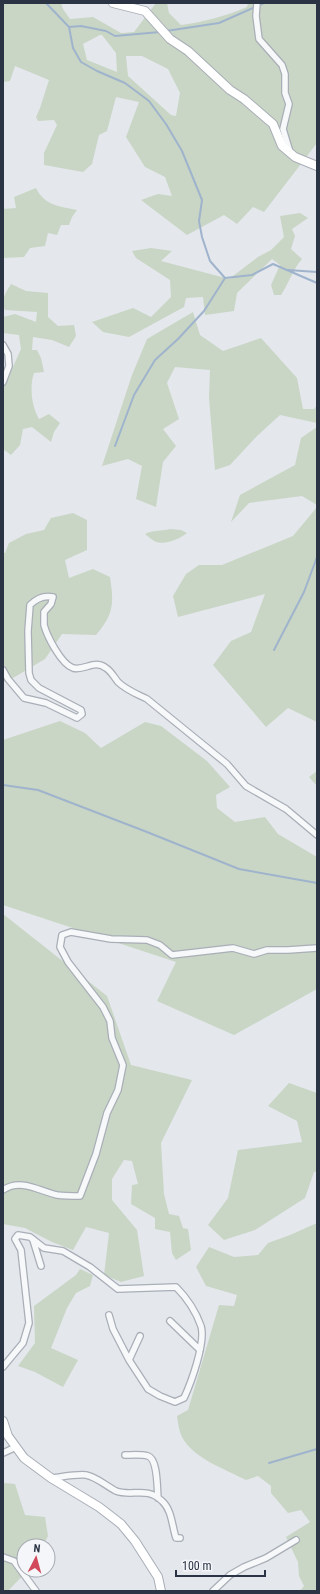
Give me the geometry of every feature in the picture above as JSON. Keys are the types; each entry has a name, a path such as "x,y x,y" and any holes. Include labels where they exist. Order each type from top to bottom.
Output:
{"street":[{"path":"113,3 145,11 170,39 188,50 230,90 244,99 273,124 282,146 296,157 317,166"},
{"path":"257,3 256,16 259,39 282,65 285,74 285,93 289,104 283,129 290,152"},
{"path":"3,345 8,354 9,366 3,382"},
{"path":"3,670 8,679 24,698 46,703 77,718 82,714 81,710 39,688 31,680 29,673 28,632 30,605 36,599 47,596 53,597 51,604 44,612 44,624 48,634 64,661 73,668 84,668 92,664 98,664 106,668 119,683 147,699 227,764 246,786 286,809 317,835"},
{"path":"3,1190 7,1187 18,1185 36,1188 57,1195 80,1196 96,1154 107,1113 118,1090 123,1065 112,1038 110,1021 103,1007 68,962 60,947 62,935 71,932 111,939 147,940 160,945 172,955 233,948 254,954 267,950 317,948"},
{"path":"3,1367 23,1342 29,1323 21,1250 15,1239 18,1235 22,1234 44,1248 63,1252 90,1267 118,1289 176,1287 185,1296 201,1326 202,1334 200,1350 191,1381 184,1398 175,1402 148,1389 129,1360 113,1329 109,1315"},
{"path":"33,1240 41,1266"},
{"path":"170,1321 200,1350"},
{"path":"129,1360 140,1336"},
{"path":"3,1421 8,1436 24,1458 51,1478 100,1508 121,1524 135,1541 158,1577 161,1591"},
{"path":"3,1453 16,1447"},
{"path":"125,1455 149,1456 152,1459 156,1467 158,1498"},
{"path":"51,1478 86,1475 116,1491 152,1494 163,1501 169,1511 176,1538 180,1538"},
{"path":"213,1591 230,1575 244,1567 266,1558 296,1540"},
{"path":"3,1557 14,1561 36,1591"}],"green space":[{"path":"3,3 61,3 70,19 93,17 121,33 134,32 156,3 167,3 169,13 181,25 223,16 247,7 248,3 317,3 317,143 264,212 253,207 237,224 224,215 187,235 141,200 158,194 172,196 165,177 145,167 126,137 139,102 116,97 107,131 99,135 92,164 83,172 44,165 44,153 57,125 54,120 38,121 36,117 49,80 15,66 10,81 3,82","holes":["102,35 116,53 117,72 87,60 83,44","126,56 142,56 168,69 180,93 176,116 171,115 128,76"]},
{"path":"36,188 48,202 77,210 69,225 61,225 57,235 48,233 45,246 30,248 24,257 3,258 3,209 16,208 14,197"},
{"path":"300,213 308,218 292,229 295,236 291,249 302,259 281,295 274,295 271,285 280,265 272,259 237,293 234,311 205,315 203,297 186,298 184,307 129,337 103,332 92,322 133,308 151,317 171,297 170,280 136,258 132,251 151,248 172,251 161,261 229,279 258,257 271,250 284,237 280,216"},
{"path":"11,284 26,291 48,293 48,317 58,326 74,325 76,336 69,347 52,340 33,337 32,350 37,350 41,358 44,372 34,373 32,379 32,397 35,409 39,419 49,414 60,423 54,432 51,442 32,427 23,429 20,445 11,455 3,449 3,389 21,349 19,335 3,333 3,317 15,314 36,322 37,312 5,310 3,299"},
{"path":"193,312 200,335 223,351 261,338 297,378 303,409 314,409 317,405 317,423 280,415 257,436 230,465 215,470 209,398 210,370 175,367 167,383 179,419 163,429 176,446 163,462 156,507 136,499 142,466 128,459 102,466 132,375 147,339"},
{"path":"317,427 317,505 302,496 249,503 231,522 240,495 295,465 301,438"},
{"path":"317,507 317,722 288,708 266,727 213,665 231,641 251,632 265,594 178,617 173,596 186,574 199,565 222,565 293,536"},
{"path":"73,513 87,520 87,550 65,560 69,578 93,569 110,577 112,601 109,614 102,628 96,635 62,634 45,659 13,678 3,682 3,553 5,553 9,543 26,534 44,530 51,518"},
{"path":"170,529 181,530 187,533 164,543 156,542 145,534 151,532"},
{"path":"60,721 85,733 101,748 145,722 161,726 207,761 230,787 216,795 217,808 235,822 265,817 278,834 317,857 317,989 234,1035 157,1001 176,962 3,905 3,740"},
{"path":"317,771 317,786 309,777"},
{"path":"3,914 107,996 131,1065 192,1080 161,1143 164,1194 169,1214 179,1216 183,1228 188,1229 191,1250 176,1260 172,1253 170,1232 155,1229 155,1218 131,1204 132,1185 138,1184 132,1161 124,1160 112,1179 112,1200 137,1230 144,1276 121,1282 104,1275 109,1233 86,1227 73,1250 52,1242 25,1228 3,1224"},
{"path":"289,1083 317,1093 317,1172 314,1172 305,1198 255,1230 224,1240 208,1225 228,1198 238,1150 302,1142 297,1121 268,1106"},
{"path":"317,1223 317,1591 300,1591 304,1586 299,1576 298,1562 286,1537 310,1522 301,1510 288,1513 271,1493 271,1486 258,1476 246,1480 211,1463 194,1451 187,1445 182,1437 177,1416 188,1410 219,1305 234,1306 237,1295 206,1286 196,1267 209,1247 234,1257 258,1255 268,1243"},
{"path":"80,1269 93,1275 90,1286 76,1293 67,1308 51,1348 78,1360 63,1387 35,1372 18,1366 35,1343 34,1306 76,1275"},
{"path":"3,1479 4,1483 15,1484 25,1515 45,1517 48,1536 47,1538 16,1538 16,1578 20,1578 8,1591 3,1591"}],"waterway":[{"path":"46,3 69,27 73,48 81,62 97,71 125,83 149,101 166,124 182,151 202,200 199,221 202,237 210,261 225,278 252,275 273,264 317,283"},
{"path":"166,31 219,23 264,3"},
{"path":"69,27 81,26 106,31 115,36 160,32"},
{"path":"288,270 317,272"},
{"path":"115,446 134,395 155,360 178,339 204,311 225,278"},
{"path":"274,650 304,592 317,557"},
{"path":"3,785 38,790 239,869 317,883"},
{"path":"269,1463 317,1449"}]}
